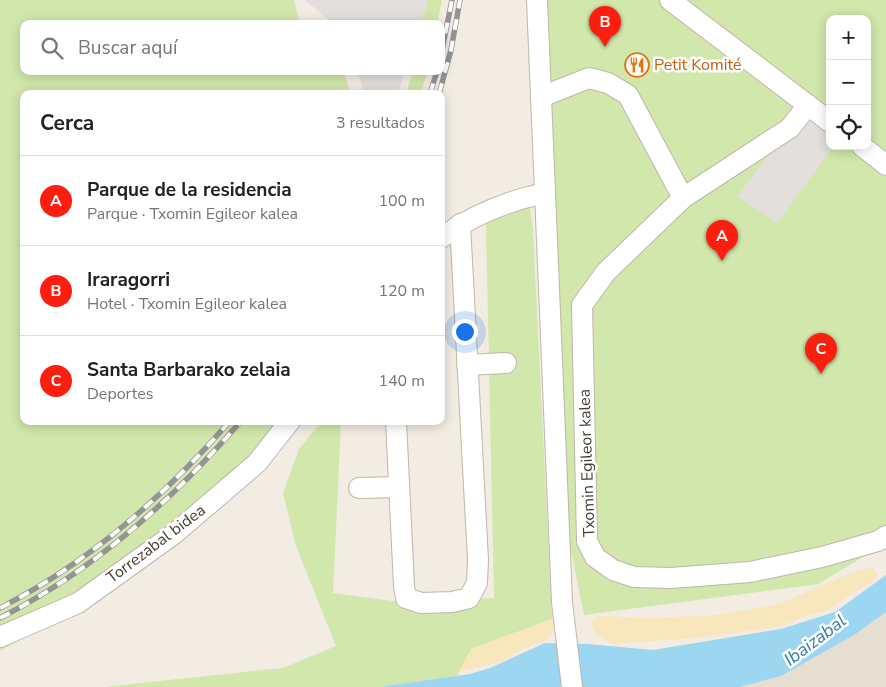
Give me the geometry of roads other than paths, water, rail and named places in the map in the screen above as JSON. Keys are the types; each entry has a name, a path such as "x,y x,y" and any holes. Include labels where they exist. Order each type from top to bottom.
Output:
{"street":[{"name":"Txomin Egileor kalea","path":"538,0 562,602 572,687"},
{"path":"670,0 826,119"},
{"path":"541,97 589,78 608,83 628,95 683,198"},
{"name":"Txomin Egileor kalea","path":"808,105 790,128 683,198 606,272 582,305 587,540 595,557 613,570 634,577 671,578 758,570 822,557 878,541 886,536"},
{"path":"867,150 886,165"},
{"path":"445,235 460,224 500,205 545,193"},
{"path":"396,425 406,598 421,603 452,602 470,598 477,583 478,560 460,224"},
{"path":"467,366 506,363"},
{"name":"Torrezabal bidea","path":"0,638 78,603 174,534 257,463 287,425"},
{"path":"360,488 399,487"}],"water":[{"name":"Ibaizabal","path":"886,575 886,612 854,635 781,676 739,687 379,687 470,674 490,668 545,643 588,644 653,650 781,629 835,612"}],"railway":[{"path":"445,35 452,0"},
{"path":"445,72 460,0"},
{"path":"431,90 436,75"},
{"path":"440,90 444,75"},
{"path":"0,608 64,570 124,526 179,476 226,425"},
{"path":"0,618 68,578 130,531 188,478 237,425"}],"place":[{"name":"Iraragorri","path":"605,47"},
{"name":"Petit Komité","path":"637,65"},
{"name":"Parque de la residencia","path":"722,261"},
{"name":"Santa Barbarako zelaia","path":"821,374"}]}
